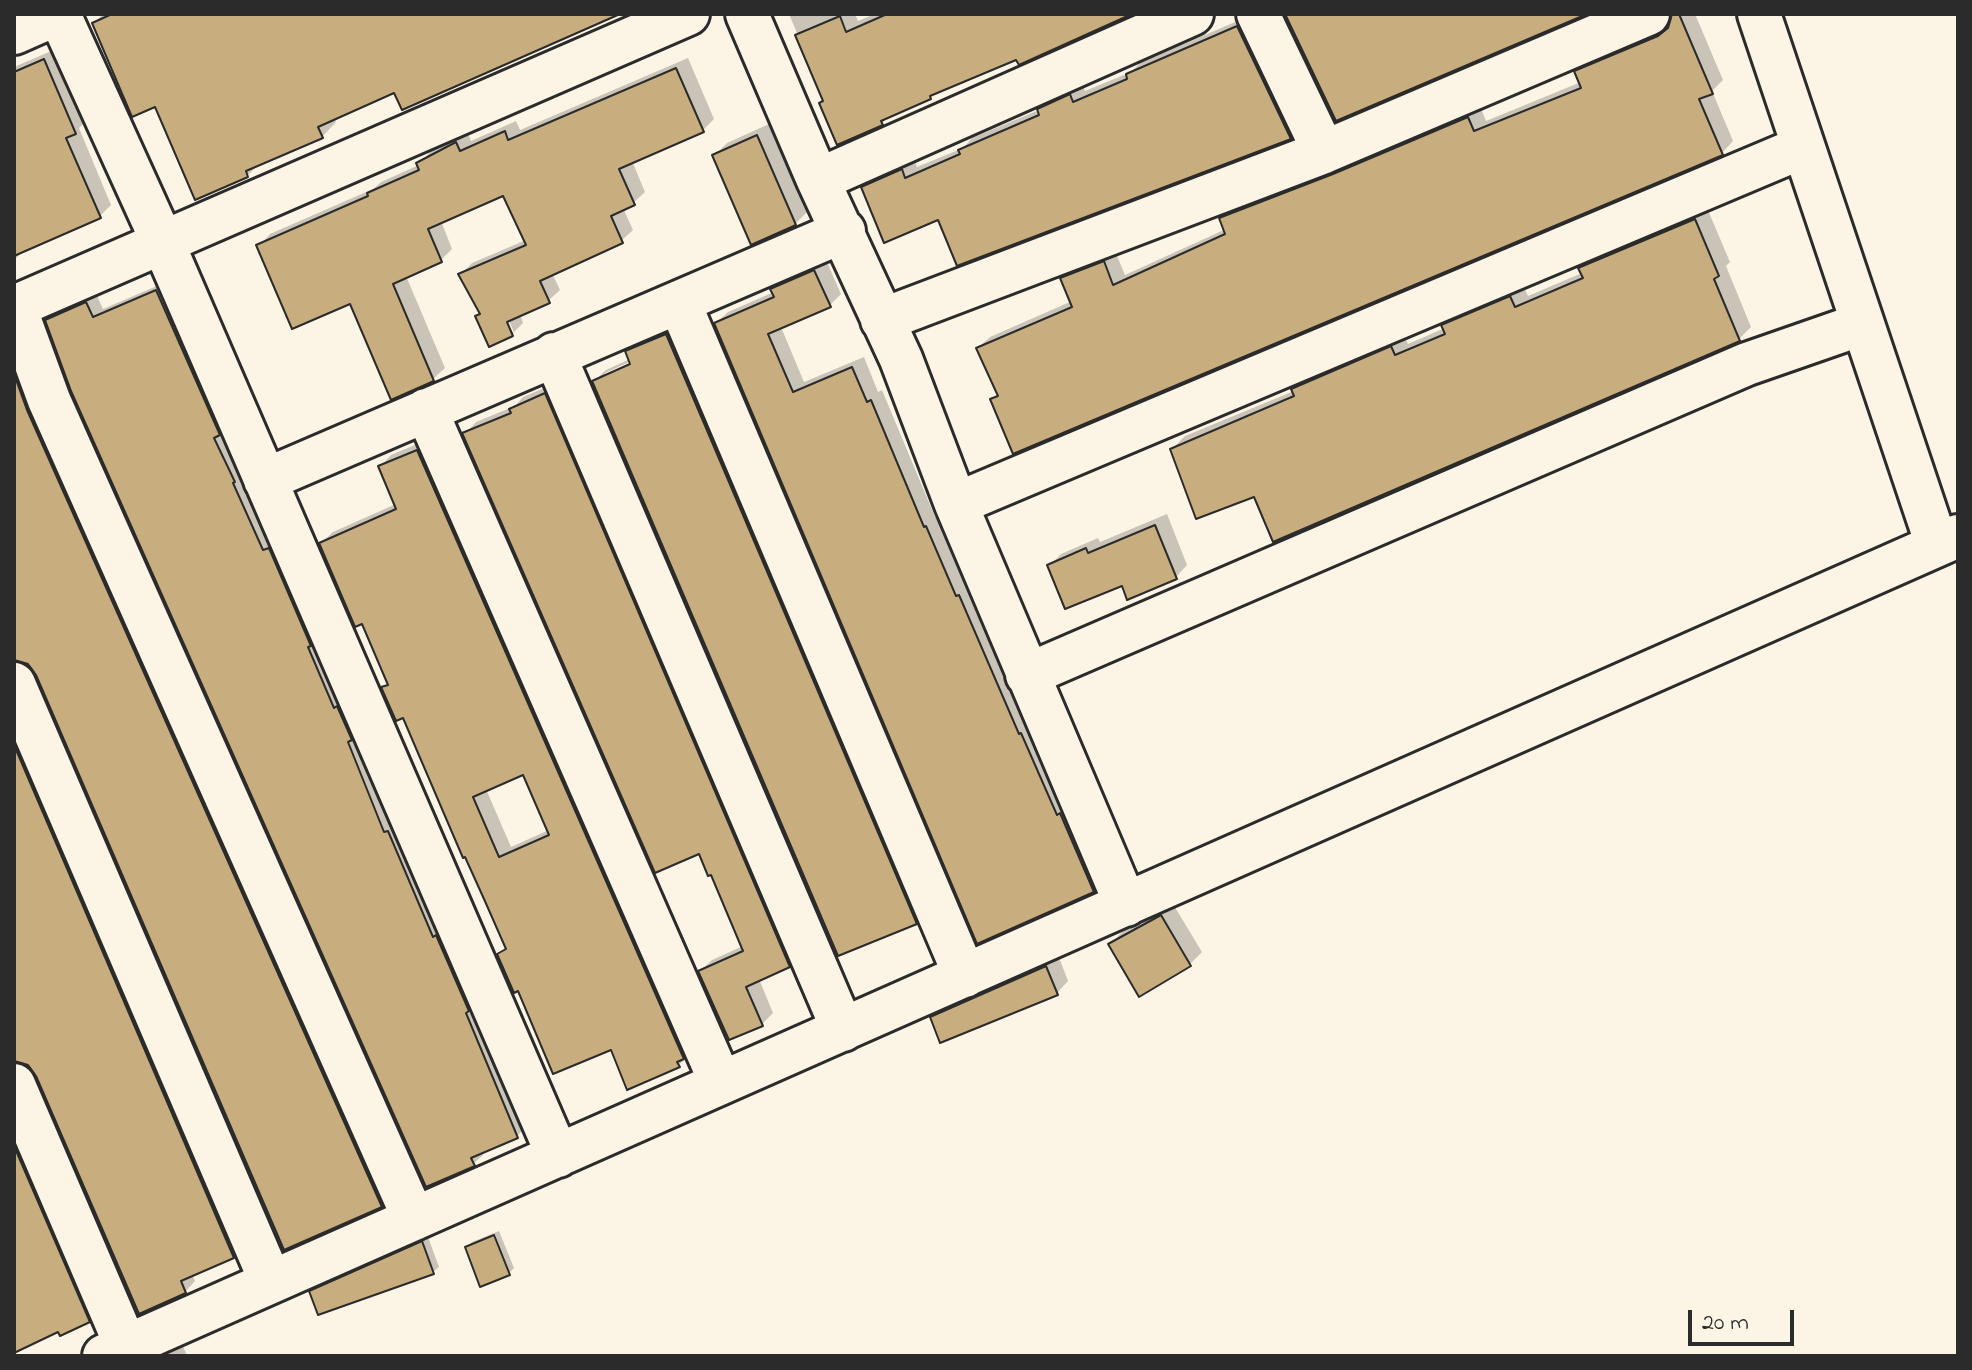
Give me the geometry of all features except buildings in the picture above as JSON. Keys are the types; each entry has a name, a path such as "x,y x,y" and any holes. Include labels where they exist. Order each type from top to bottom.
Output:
{"street":[{"path":"14,33 58,14 163,243 558,1156"},
{"path":"414,1219 49,400 15,307 688,14"},
{"path":"818,180 1192,14"},
{"path":"1258,14 1324,152"},
{"path":"882,320 1324,152 1648,14"},
{"path":"14,1085 115,1351 1948,540 1862,324 1759,14"},
{"path":"760,18 818,180 901,359 956,504 1126,905"},
{"path":"956,504 1803,147"},
{"path":"265,480 844,231"},
{"path":"679,302 965,976"},
{"path":"1027,675 1747,364 1862,324"},
{"path":"554,354 843,1030"},
{"path":"426,410 721,1083"},
{"path":"14,684 271,1282"}]}
